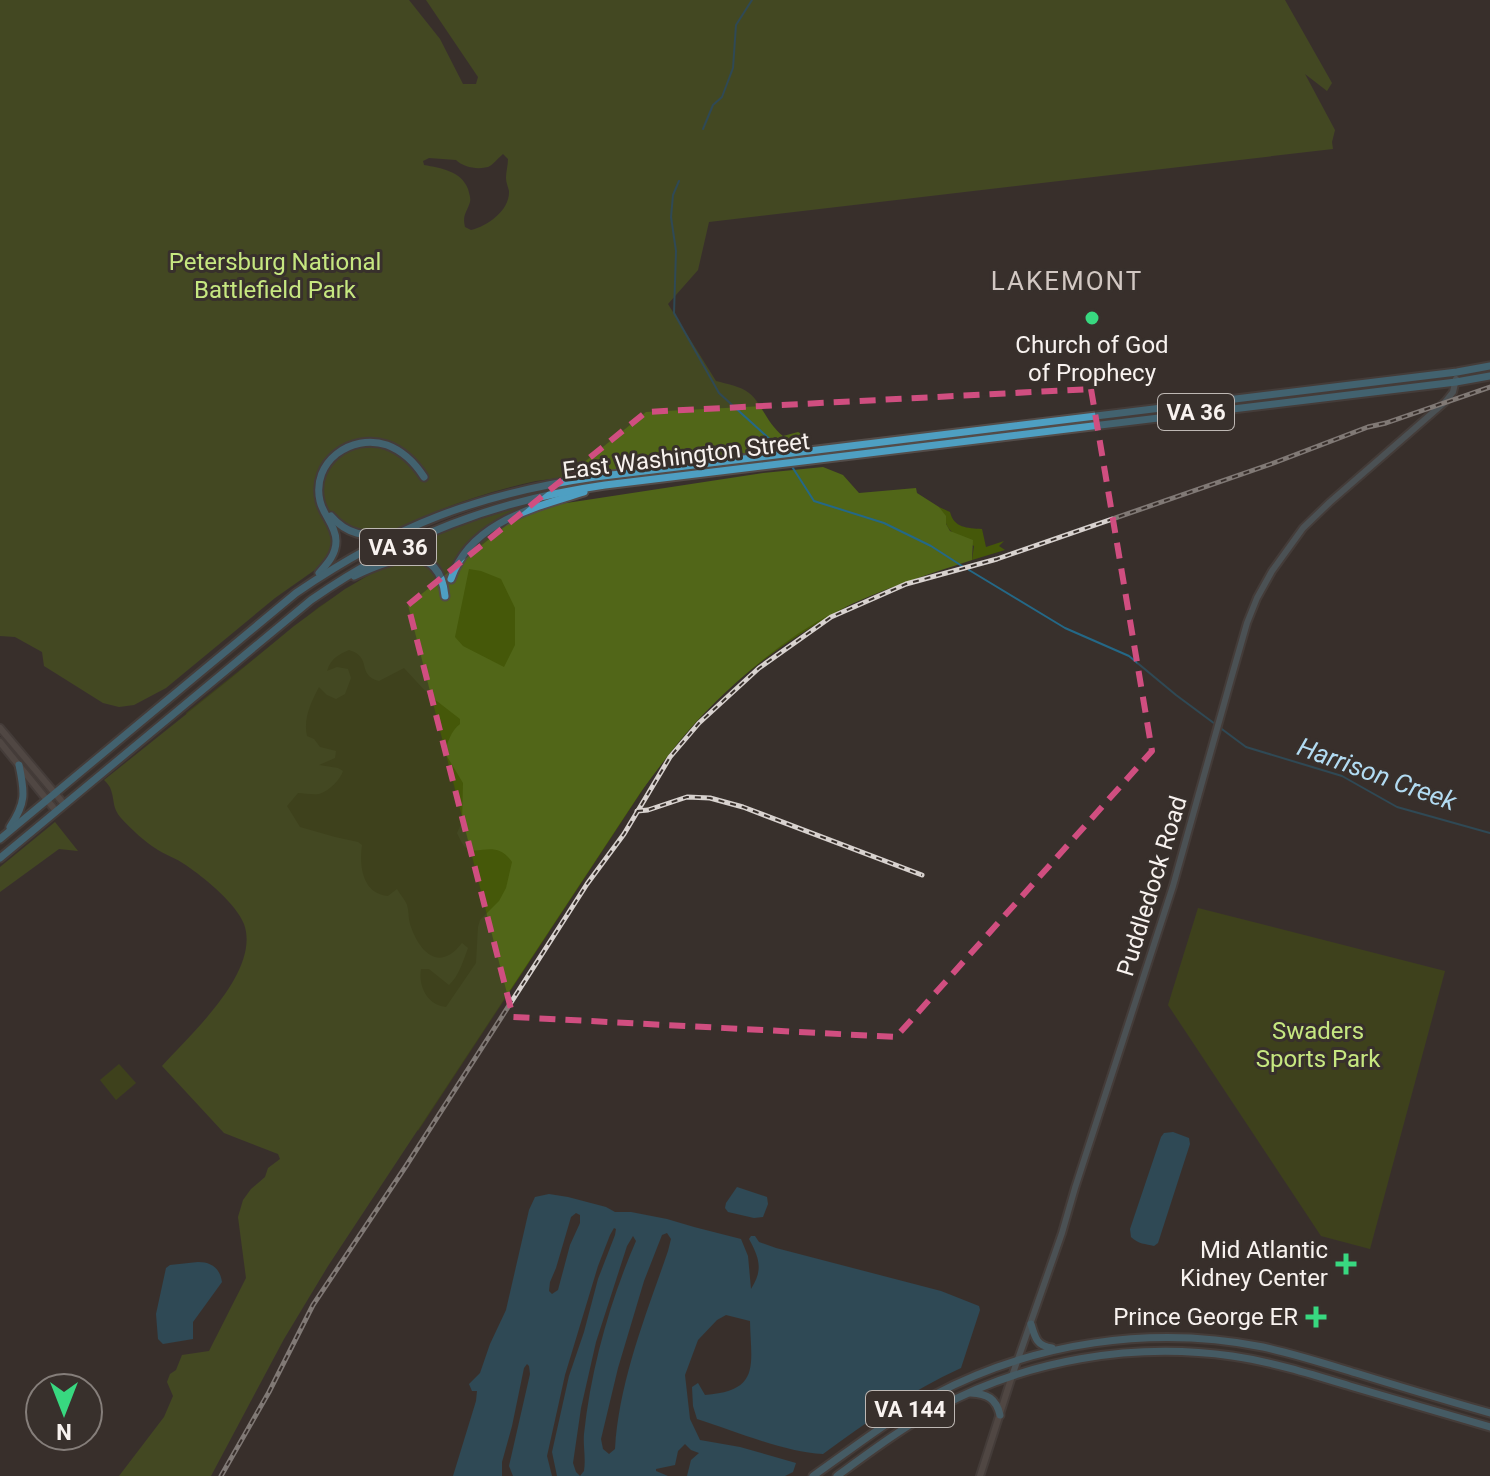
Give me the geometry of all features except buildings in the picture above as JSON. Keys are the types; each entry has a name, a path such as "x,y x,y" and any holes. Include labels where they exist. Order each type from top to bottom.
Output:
{"highway":[{"name":"East Washington Street","path":"1,839 311,583 390,536 473,503 559,482 1490,366"},
{"name":"East Washington Street","path":"0,858 278,626 330,587 404,544 465,518 528,499 605,485 1490,376"},
{"path":"311,583 328,563 335,546 335,532 323,509 319,492 320,480 334,455 344,448 367,442 393,448 407,457 422,478 397,454 372,445 343,453 327,471 323,496 333,520 356,534 390,536"},
{"path":"451,579 466,551 495,526 528,509 605,485"},
{"path":"330,587 384,563 412,557 435,568 445,596"},
{"path":"1,839 20,812 23,801 24,788 19,765"}],"main road":[{"path":"1456,382 1457,372"},
{"name":"Puddledock Road","path":"1012,1376 1164,914 1251,611 1282,555 1303,528 1445,402 1456,382"},
{"path":"1031,1324 1038,1343 1058,1349"},
{"name":"VA 144","path":"813,1476 919,1403 964,1380 1017,1360 1106,1341 1199,1339 1243,1344 1284,1352 1490,1413"},
{"name":"VA 144","path":"837,1476 916,1421 969,1393 1012,1376 1065,1362 1119,1353 1171,1351 1218,1354 1280,1365 1490,1427"},
{"path":"969,1393 990,1397 1000,1415"}],"street":[{"path":"0,728 51,798 56,811"},
{"path":"0,742 51,798 64,804"},
{"path":"6,750 13,744"},
{"name":"Puddledock Road","path":"980,1476 1012,1376"}],"highlighted area":[{"path":"1091,389 1152,751 896,1037 513,1017 408,605 646,412"}],"green space":[{"name":"Petersburg National Battlefield Park","path":"0,0 409,0 440,39 463,84 476,84 478,77 426,0 1285,0 1332,83 1327,91 1305,74 1335,130 1333,149 709,222 698,270 668,304 716,381 749,393 777,431 783,436 798,432 804,435 805,445 536,481 455,504 379,538 333,516 325,522 334,537 335,548 329,560 275,598 166,688 134,705 119,707 103,703 44,666 42,652 15,637 0,636","holes":["503,154 508,159 506,205 491,221 471,230 464,223 470,200 465,183 455,174 424,165 423,161 429,158 456,160 479,168 490,166"]},
{"path":"823,467 843,475 859,493 916,488 917,493 939,507 946,516 950,531 973,540 972,560 886,590 814,624 750,670 693,726 640,793 328,1266 284,1339 211,1476 119,1476 164,1417 173,1396 167,1382 182,1355 209,1351 246,1278 238,1217 243,1200 265,1177 268,1168 280,1159 278,1154 224,1133 162,1066 205,1019 233,981 247,942 244,924 235,908 212,886 186,865 153,847 125,822 116,811 111,789 104,780 294,626 345,589 403,556 400,554 402,550 458,526 537,501 547,506 763,473","holes":["469,569 501,579 515,608 515,645 504,667 463,646 455,637","349,650 361,657 368,675 379,681 404,668 429,695 460,719 445,753 463,783 462,822 457,833 469,849 493,849 512,862 506,888 499,901 480,920 476,963 446,1007 434,1003 425,994 421,969 429,969 449,985 458,973 468,948 462,943 454,952 438,958 424,950 414,934 407,905 397,889 388,896 379,894 368,884 362,869 362,845 300,827 287,806 298,793 319,794 327,790 343,771 319,765 335,758 336,751 320,747 307,736 306,723 319,687 336,699 345,694 351,678 348,669 337,667 327,671 335,658"]},
{"path":"813,472 864,597 821,621 761,662 723,694 682,738 647,783 418,1131 186,713 319,607 399,558 546,506"},
{"path":"939,507 950,512 958,524 982,529 986,547 1004,541 999,546 1005,550 972,560 974,546 949,529"},
{"path":"55,822 78,851 59,849 0,892 0,867"},
{"name":"Swaders Sports Park","path":"1198,908 1445,971 1370,1249 1321,1236 1168,1005"},
{"path":"119,1064 136,1083 116,1100 100,1080"}],"water":[{"path":"1173,1132 1189,1138 1190,1144 1158,1243 1154,1246 1136,1241 1131,1237 1130,1229 1161,1137 1164,1133"},
{"path":"737,1187 767,1197 763,1217 728,1212 726,1203"},
{"path":"549,1194 568,1197 615,1212 667,1219 741,1239 748,1256 751,1289 759,1270 758,1259 749,1239 755,1236 759,1242 776,1248 941,1291 979,1306 980,1310 961,1368 907,1397 823,1454 776,1445 697,1419 692,1387 698,1383 705,1395 723,1392 736,1388 749,1373 750,1321 726,1315 698,1340 685,1375 690,1419 700,1440 740,1447 796,1463 793,1472 785,1476 687,1476 691,1460 699,1453 685,1444 678,1451 675,1465 656,1469 668,1476 580,1476 557,1476 552,1452 569,1376 598,1279 615,1235 614,1228 598,1266 565,1375 547,1456 552,1476 513,1476 509,1466 530,1374 527,1364 502,1462 502,1476 453,1476 476,1401 477,1391 472,1391 469,1384 480,1373 506,1310 529,1210 535,1197","holes":["576,1213 580,1215 580,1223 570,1245 558,1290 552,1294 549,1291 550,1282 571,1217","667,1233 671,1239 635,1348 622,1398 615,1449 609,1454 603,1449 601,1439 618,1368 644,1281 662,1235","633,1236 636,1241 610,1311 591,1384 584,1434 584,1471 580,1476 573,1463 581,1408 596,1342"]},
{"path":"198,1262 214,1267 222,1282 193,1322 193,1339 163,1344 158,1339 156,1314 166,1268"}],"waterway":[{"path":"703,129 713,105 722,97 733,68 736,25 752,0"},
{"name":"Harrison Creek","path":"679,181 673,195 671,217 676,251 674,313 719,393 784,452"},
{"name":"Harrison Creek","path":"791,465 814,501 884,523 931,546 962,566"},
{"name":"Harrison Creek","path":"969,570 1065,628 1129,656 1246,747 1342,776 1397,807 1490,833"}],"railway":[{"path":"221,1476 269,1392 313,1305 587,884 624,834 670,757 699,723 759,668 831,617 906,584 997,559 1368,427 1490,387"},
{"path":"637,811 687,797 710,798 743,807 922,875"}],"place":[{"name":"Church of God of Prophecy","path":"1092,318"},
{"name":"Mid Atlantic Kidney Center","path":"1346,1264"},
{"name":"Prince George ER","path":"1316,1317"}],"district":[{"name":"LAKEMONT","path":"1067,281"}]}
